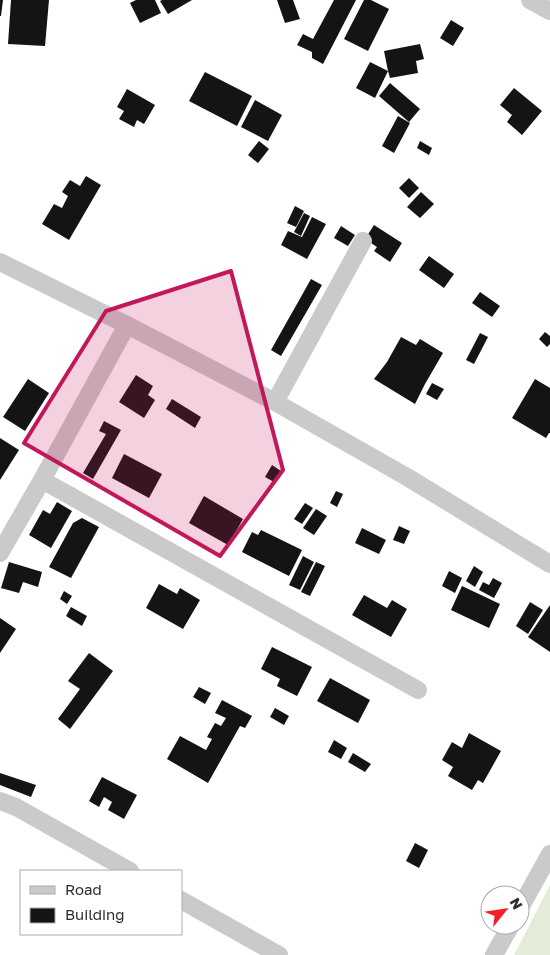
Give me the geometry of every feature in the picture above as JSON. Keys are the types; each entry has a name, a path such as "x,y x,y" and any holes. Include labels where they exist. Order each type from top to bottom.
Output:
{"street":[{"path":"530,0 550,12"},
{"path":"275,402 363,241"},
{"path":"0,262 275,402 407,477 550,564"},
{"path":"0,553 127,326"},
{"path":"42,480 418,690"},
{"path":"0,801 128,870"},
{"path":"530,890 550,854"},
{"path":"182,901 279,955"},
{"path":"494,955 505,935"}],"highlighted area":[{"path":"231,271 283,470 220,556 24,443 106,311"}],"green space":[{"path":"550,885 550,955 514,955 524,935 530,935 530,924"}],"building":[{"path":"0,0 3,0 1,16 0,16"},
{"path":"11,0 49,0 45,46 8,44"},
{"path":"136,0 155,0 161,13 140,23 130,3"},
{"path":"192,0 168,14 160,1"},
{"path":"277,0 293,0 300,19 285,23"},
{"path":"334,0 356,0 323,64 312,58 312,52 297,45 303,34 313,39"},
{"path":"364,0 371,0 389,9 368,51 344,39"},
{"path":"451,20 464,28 453,46 440,38"},
{"path":"420,44 424,59 416,61 418,73 390,78 384,51"},
{"path":"370,62 388,71 375,98 356,88"},
{"path":"205,72 252,96 237,126 189,101"},
{"path":"390,83 420,109 409,122 379,96"},
{"path":"514,88 542,111 522,135 507,122 512,115 500,105"},
{"path":"127,89 155,105 144,124 137,120 134,127 119,119 124,111 117,107"},
{"path":"255,100 282,115 268,141 241,127"},
{"path":"398,116 410,123 394,153 382,146"},
{"path":"259,141 269,149 258,163 248,155"},
{"path":"420,141 432,148 429,155 417,148"},
{"path":"86,176 101,185 69,240 42,224 54,204 62,208 68,196 62,192 70,180 80,186"},
{"path":"409,178 419,188 409,198 399,188"},
{"path":"421,192 434,204 420,218 407,207"},
{"path":"295,206 304,211 296,227 287,223"},
{"path":"304,213 310,216 301,236 294,232"},
{"path":"312,217 326,224 307,259 281,245 288,231 302,237"},
{"path":"374,225 402,243 390,262 374,251 377,247 365,239"},
{"path":"341,226 355,235 348,246 334,238"},
{"path":"429,256 454,274 444,288 419,270"},
{"path":"311,279 322,285 281,356 271,350"},
{"path":"480,292 500,306 492,317 472,303"},
{"path":"545,332 550,336 550,344 547,347 539,339"},
{"path":"480,333 488,337 474,364 466,360"},
{"path":"401,337 416,345 420,339 443,353 415,404 374,379 387,362"},
{"path":"136,375 153,386 148,395 155,400 144,418 119,402"},
{"path":"28,379 49,393 25,431 3,417"},
{"path":"535,379 550,388 550,433 546,438 512,418"},
{"path":"432,383 444,389 437,400 426,394"},
{"path":"172,399 201,417 195,428 166,409"},
{"path":"104,421 121,430 93,479 83,473 106,434 99,431"},
{"path":"0,438 19,450 0,480"},
{"path":"124,454 162,474 149,498 112,478"},
{"path":"272,465 281,471 274,482 265,477"},
{"path":"336,491 343,494 337,507 330,503"},
{"path":"204,496 243,519 228,545 189,523"},
{"path":"57,502 72,511 51,548 29,535 43,510 50,514"},
{"path":"305,503 313,508 302,524 294,519"},
{"path":"316,509 327,516 314,535 303,528"},
{"path":"82,518 99,527 71,578 49,567 73,523"},
{"path":"399,526 410,531 404,544 393,540"},
{"path":"362,528 386,540 379,554 355,543"},
{"path":"261,530 302,550 289,576 242,552 252,532 258,535"},
{"path":"303,556 314,562 300,590 289,585"},
{"path":"9,562 42,572 38,587 23,582 19,593 1,588"},
{"path":"316,562 325,566 310,596 301,592"},
{"path":"474,566 483,572 475,587 466,581"},
{"path":"449,571 462,578 455,593 442,586"},
{"path":"493,578 502,583 494,598 479,590 483,582 489,585"},
{"path":"159,584 177,594 180,588 200,600 183,629 146,608"},
{"path":"462,586 500,604 489,628 451,610"},
{"path":"64,591 72,596 67,604 60,599"},
{"path":"364,595 387,608 392,600 407,609 391,637 352,615"},
{"path":"530,602 543,610 528,634 516,626"},
{"path":"550,605 550,652 528,637"},
{"path":"71,607 87,616 82,626 66,616"},
{"path":"0,618 16,629 0,653"},
{"path":"272,647 312,667 297,696 277,686 280,679 261,669"},
{"path":"89,653 113,671 70,729 58,719 80,689 68,681"},
{"path":"330,678 370,700 358,723 317,701"},
{"path":"199,687 211,693 205,704 193,697"},
{"path":"222,700 252,716 245,728 240,726 208,783 167,759 180,736 206,750 212,739 207,737 215,723 221,726 226,718 215,713"},
{"path":"275,708 289,716 284,725 270,717"},
{"path":"469,733 501,751 483,783 478,780 472,790 448,776 453,767 442,760 452,742 462,748"},
{"path":"334,740 347,748 341,759 328,752"},
{"path":"353,753 371,764 365,772 348,762"},
{"path":"0,773 36,785 31,797 0,785"},
{"path":"102,777 137,795 124,819 108,810 112,802 104,797 99,807 89,801"},
{"path":"415,843 428,850 419,868 406,861"}]}
